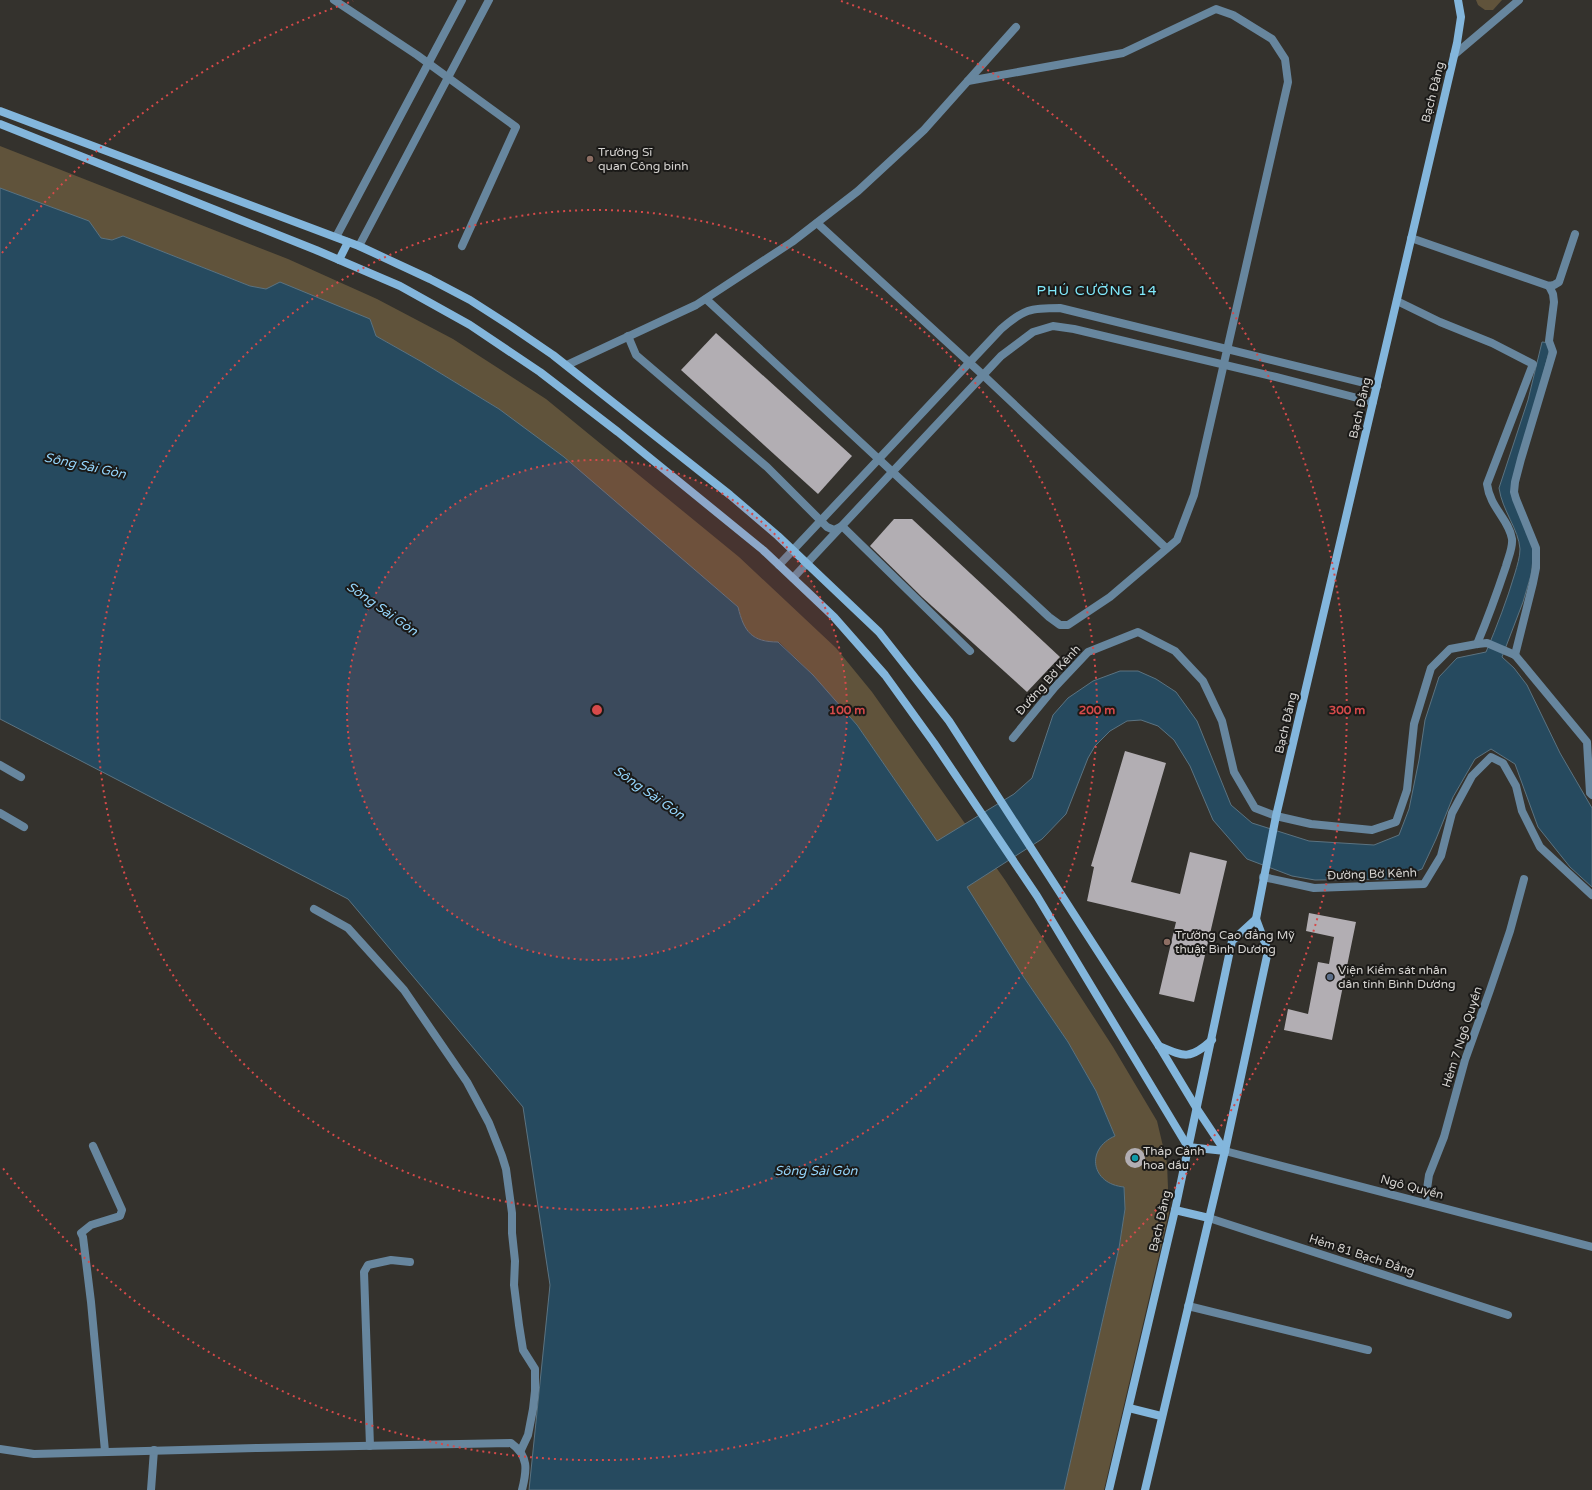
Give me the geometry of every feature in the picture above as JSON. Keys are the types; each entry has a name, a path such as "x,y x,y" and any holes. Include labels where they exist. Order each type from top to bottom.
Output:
{"street":[{"path":"334,0 429,63 516,126 462,246"},
{"path":"336,238 462,0"},
{"path":"359,246 489,0"},
{"name":"Bạch Đằng","path":"1263,877 1454,55 1461,17 1458,0"},
{"path":"1454,55 1519,0"},
{"path":"706,299 892,472 1060,625 1068,625 1110,597 1176,540 1194,495 1288,82 1285,59 1272,39 1233,15 1216,9 1123,53 968,81"},
{"path":"566,365 696,305 792,242 858,191 924,130 1016,27"},
{"path":"0,111 359,246 430,279 470,300 512,326 566,365 730,495 793,550 879,632 949,721 1225,1151"},
{"path":"0,124 339,260 400,286 470,325 540,372 618,432 762,550 834,617 885,675 934,743 1037,896 1188,1147 1225,1151"},
{"path":"817,223 983,375 1166,548"},
{"path":"1411,238 1549,286 1559,282 1575,234"},
{"path":"339,260 348,242"},
{"path":"1549,286 1553,294 1554,302 1549,341 1553,352 1521,459 1514,492 1536,548 1536,568 1533,583 1511,653 1587,742 1590,793 1592,795"},
{"path":"1397,301 1440,322 1492,343 1533,364 1487,484 1491,501 1507,525 1512,540 1510,552 1492,611 1477,644"},
{"path":"779,565 1001,329 1016,316 1035,308 1060,308 1377,386"},
{"path":"793,578 1001,356 1033,332 1053,326 1074,328 1373,402"},
{"path":"628,336 636,355 767,467 830,530 837,530 842,526"},
{"path":"842,526 970,651"},
{"name":"Đường Bờ Kênh","path":"1013,738 1055,687 1088,652 1138,632 1175,651 1203,681 1222,721 1234,772 1255,808 1276,818 1312,824 1372,830 1396,822 1407,790 1414,724 1431,668 1450,649 1487,643 1511,653"},
{"name":"Đường Bờ Kênh","path":"1263,877 1314,888 1424,884 1441,856 1452,813 1472,776 1492,757 1503,763 1516,786 1522,811 1540,847 1592,895"},
{"path":"0,765 21,777"},
{"path":"0,813 24,827"},
{"path":"1144,1490 1225,1151 1268,951 1256,919 1263,877"},
{"name":"Hẻm 7 Ngô Quyền","path":"1425,1203 1430,1175 1444,1137 1465,1060 1493,983 1524,879"},
{"path":"314,909 348,928 404,990 467,1082 489,1123 502,1156 506,1169 512,1212 512,1233 515,1261 514,1285 517,1312 523,1350 535,1369 533,1409 528,1435 521,1450"},
{"name":"Bạch Đằng","path":"1109,1490 1176,1210 1232,941 1256,919"},
{"path":"1159,1046 1177,1053 1188,1055 1200,1051 1212,1040"},
{"path":"93,1146 122,1210 120,1216 91,1225 81,1234 83,1237 91,1302 105,1452"},
{"name":"Ngô Quyền","path":"1225,1151 1592,1247"},
{"path":"1176,1210 1209,1218"},
{"name":"Hẻm 81 Bạch Đằng","path":"1209,1218 1508,1315"},
{"path":"370,1446 364,1272 368,1265 391,1260 410,1262"},
{"path":"1188,1306 1368,1350"},
{"path":"1129,1408 1161,1416"},
{"path":"0,1449 34,1454 154,1450 511,1443 521,1450 526,1461 522,1490"},
{"path":"151,1490 154,1450"}],"shaded area":[{"path":"1476,0 1502,0 1493,10 1485,10 1478,5"},
{"path":"0,146 288,259 377,299 453,339 546,399 739,557 836,648 872,692 1005,880 1113,1047 1157,1121 1167,1163 1169,1213 1104,1490 1064,1490 1119,1248 1125,1209 1124,1187 1112,1185 1104,1180 1097,1171 1096,1165 1096,1154 1102,1144 1109,1138 1115,1136 1096,1091 1068,1042 1023,976 937,841 857,725 813,675 779,642 762,640 751,634 743,623 738,607 635,519 499,409 376,336 370,319 266,289 250,286 123,236 112,240 101,238 88,221 0,188"}],"water":[{"name":"Sông Sài Gòn","path":"0,188 89,221 101,238 112,240 123,236 250,286 266,289 280,282 370,319 376,336 499,409 564,457 738,607 743,623 750,634 756,638 769,642 778,642 813,675 857,725 937,841 1014,794 1032,778 1053,715 1068,698 1093,681 1120,671 1138,671 1156,679 1176,692 1197,721 1231,805 1252,823 1309,841 1374,845 1399,835 1409,809 1425,720 1439,677 1457,658 1486,652 1502,613 1512,583 1520,555 1520,549 1517,535 1503,504 1499,488 1528,400 1542,342 1551,343 1513,483 1533,547 1531,575 1523,602 1502,657 1514,668 1527,685 1560,753 1592,808 1592,887 1570,867 1538,827 1515,764 1491,749 1475,759 1453,797 1422,869 1394,879 1315,880 1292,876 1247,859 1213,820 1190,766 1174,740 1158,726 1141,720 1127,721 1110,731 1095,746 1088,758 1066,814 1042,839 967,887 1023,976 1068,1042 1096,1091 1115,1136 1105,1142 1099,1149 1096,1157 1096,1165 1104,1180 1124,1187 1125,1209 1119,1248 1064,1490 529,1490 550,1285 523,1107 348,899 0,719"}],"building":[{"path":"716,333 852,456 818,494 681,370"},
{"path":"894,519 912,519 1060,657 1027,692 922,597 870,546"},
{"path":"1125,751 1166,763 1131,882 1180,894 1190,852 1227,861 1194,1002 1159,994 1176,922 1087,901 1094,867 1091,866"},
{"name":"Viện Kiểm sát nhân dân tỉnh Bình Dương","path":"1309,913 1356,922 1332,1040 1284,1030 1288,1009 1308,1014 1318,962 1329,964 1334,937 1306,931"},
{"name":"Tháp Cánh hoa dầu","path":"1135,1148 1142,1151 1145,1158 1142,1165 1135,1168 1128,1165 1125,1158 1128,1151"}],"place":[{"name":"Trường Sĩ quan Công binh","path":"590,159"},
{"name":"Trường Cao đẳng Mỹ thuật Bình Dương","path":"1167,942"},
{"name":"Viện Kiểm sát nhân dân tỉnh Bình Dương","path":"1330,977"},
{"name":"Tháp Cánh hoa dầu","path":"1135,1158"}],"district":[{"name":"PHÚ CƯỜNG 14","path":"1097,290"}]}
